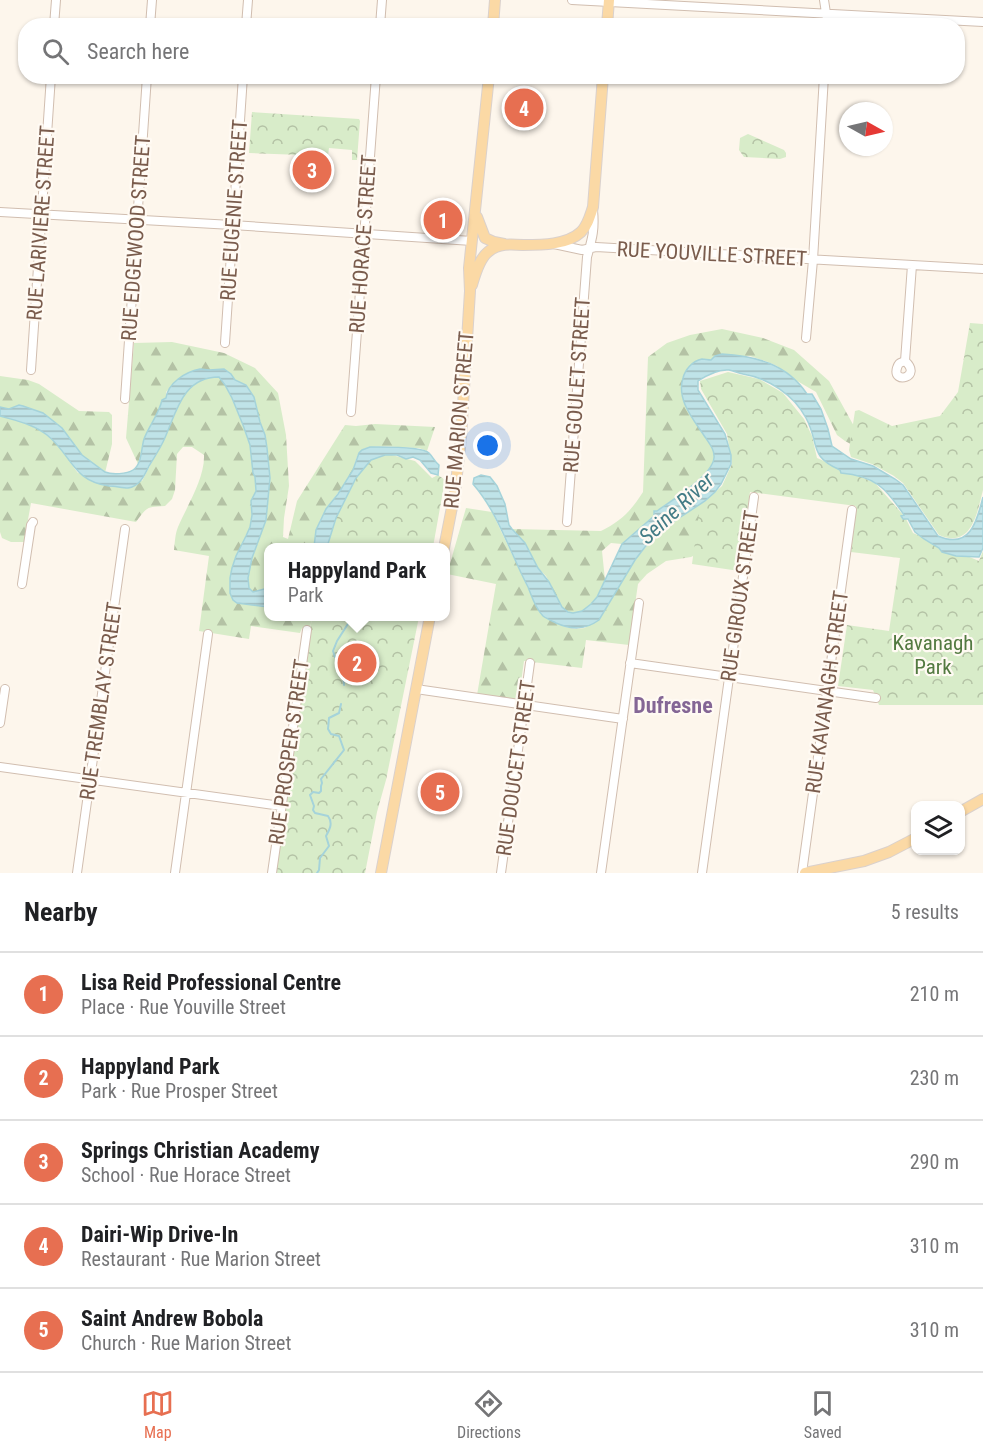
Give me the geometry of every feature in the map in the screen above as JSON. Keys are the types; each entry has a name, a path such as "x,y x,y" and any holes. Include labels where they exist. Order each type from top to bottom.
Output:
{"main road":[{"path":"494,18 495,0"},
{"path":"608,18 609,1"},
{"name":"RUE MARION STREET","path":"445,543 460,438 470,291 469,268 488,84"},
{"path":"551,243 568,240 582,231 589,221 593,207 602,84"},
{"path":"476,213 484,238 504,244"},
{"name":"RUE YOUVILLE STREET","path":"504,244 551,243"},
{"path":"470,291 487,252 504,244"},
{"path":"381,873 429,621"},
{"path":"965,809 983,799"},
{"path":"804,873 864,861 889,852 911,839"}],"street":[{"path":"55,18 56,0"},
{"path":"151,18 152,0"},
{"path":"247,18 248,0"},
{"path":"381,18 382,0"},
{"path":"572,0 913,18"},
{"path":"824,0 827,18"},
{"path":"965,21 983,22"},
{"name":"RUE LARIVIERE STREET","path":"31,370 50,84"},
{"name":"RUE EDGEWOOD STREET","path":"125,399 146,84"},
{"name":"RUE EUGENIE STREET","path":"225,343 242,84"},
{"name":"RUE HORACE STREET","path":"351,412 375,84"},
{"path":"806,339 824,84"},
{"name":"RUE GOULET STREET","path":"567,522 587,257 594,228 593,207"},
{"path":"0,212 472,241"},
{"name":"RUE YOUVILLE STREET","path":"551,243 582,250 607,247 983,269"},
{"path":"905,361 912,265"},
{"name":"RUE GIROUX STREET","path":"702,873 754,497"},
{"name":"RUE KAVANAGH STREET","path":"804,873 852,510"},
{"path":"22,584 33,522"},
{"name":"RUE TREMBLAY STREET","path":"77,873 125,529"},
{"path":"601,873 639,603"},
{"name":"RUE PROSPER STREET","path":"272,873 307,630"},
{"path":"175,873 208,634"},
{"name":"RUE DOUCET STREET","path":"501,873 530,663"},
{"path":"630,663 876,698"},
{"path":"0,723 5,689"},
{"path":"416,689 623,719"},
{"path":"0,767 281,806"}],"green space":[{"path":"252,112 359,119 357,160 352,160 352,150 329,148 328,156 249,153"},
{"path":"748,134 784,150 786,157 780,159 744,157 739,150 740,138"},
{"path":"970,323 983,324 983,490 971,526 959,537 950,538 939,535 903,483 872,464 851,457 849,450 855,411 859,410 892,426 940,416 958,392"},
{"path":"722,329 763,338 794,350 829,381 855,428 925,496 862,450 837,435 816,392 777,366 750,356 715,356 711,360 702,359 684,376 682,394 691,416 713,448 715,457 710,469 680,496 660,508 622,544 611,543 602,551 605,580 597,597 582,611 568,612 562,607 525,543 512,529 601,531 625,515 643,492 648,357 667,343 690,335"},
{"path":"172,342 224,353 255,368 278,393 286,435 289,486 283,537 288,539 297,501 345,425 435,427 427,451 419,448 382,446 361,451 350,476 320,520 315,543 264,543 264,589 253,593 249,588 248,578 252,558 266,520 270,478 265,435 254,397 246,385 235,380 228,372 200,369 173,385 166,392 166,398 162,400 145,438 138,464 126,438 134,343"},
{"name":"Kavanagh Park","path":"728,372 759,379 783,393 804,419 812,436 817,458 875,483 905,517 913,533 979,561 983,551 983,705 879,705 873,690 838,686 847,625 889,631 900,558 851,552 856,506 750,492 739,571 692,564 700,506 722,486 732,464 727,434 701,389 700,381"},
{"path":"0,376 39,384 79,411 109,412 112,415 112,444 105,473 82,455 62,428 43,413 19,405 9,409 0,407"},
{"path":"209,377 219,377 232,398 250,445 256,491 251,501 250,527 232,568 230,593 233,600 237,603 264,606 264,621 311,621 310,629 302,628 300,633 251,626 249,639 199,631 209,556 174,550 177,530 199,482 204,464 204,455 192,447 183,447 177,454 175,490 172,499 165,506 148,509 136,522 31,503 24,542 11,542 2,538 0,532 0,416 43,432 61,449 78,473 142,481 182,398 194,383"},
{"path":"380,452 415,461 432,478 438,475 445,480 434,543 328,543 333,519 359,470"},
{"path":"705,501 712,519 697,554 666,561 647,574 638,584 629,645 586,640 582,668 524,661 518,699 477,695 496,584 450,575 450,564 466,508 492,512 529,590 565,627 575,629 585,628 659,531"},
{"path":"311,621 418,621 365,873 276,873"}],"water":[{"name":"Seine River","path":"722,354 759,360 790,375 807,394 812,394 821,409 832,446 851,459 873,466 903,485 938,536 958,539 965,536 975,524 983,497 983,548 979,557 956,556 942,552 915,532 908,519 903,519 901,516 904,515 891,497 878,485 863,477 841,473 840,470 823,460 816,448 806,418 795,402 779,389 762,379 721,370 698,381 698,390 725,434 731,455 731,464 721,484 705,501 659,531 635,560 599,620 589,626 573,628 543,616 534,602 497,521 473,484 474,478 481,475 490,477 505,504 509,525 525,543 562,607 573,613 582,611 597,597 622,544 654,516 654,511 690,488 712,465 713,449 691,417 684,402 681,386 685,372 692,364 702,359 711,360"},
{"path":"200,369 224,369 235,380 246,385 254,397 265,435 270,478 266,520 252,558 248,578 249,588 253,592 264,589 264,606 237,603 230,593 232,568 250,527 251,501 256,491 250,445 232,398 219,377 196,383 188,390 143,477 139,483 128,488 109,486 87,479 42,431 0,416 0,407 9,409 19,405 43,413 62,428 82,455 105,472 115,474 127,472 133,470 138,464 144,439 162,400 166,398 174,383"},
{"path":"370,447 419,449 429,453 439,465 438,475 431,473 420,460 413,457 406,459 397,455 385,455 371,460 356,478 336,518 328,543 314,543 316,530 326,509 353,470 362,450"}],"waterway":[{"path":"344,685 342,660 335,657 333,651 350,621"},
{"path":"317,873 320,858 329,846 326,836 331,824 328,816 315,813 310,795 321,791 321,779 344,750 339,736 331,734 328,729 329,718 339,713 341,704"}],"place":[{"name":"Dairi-Wip Drive-In","path":"524,108"},
{"name":"Springs Christian Academy","path":"312,170"},
{"name":"Lisa Reid Professional Centre","path":"443,220"},
{"name":"Happyland Park","path":"357,663"},
{"name":"Saint Andrew Bobola","path":"440,792"}],"district":[{"name":"Dufresne","path":"673,705"}]}
